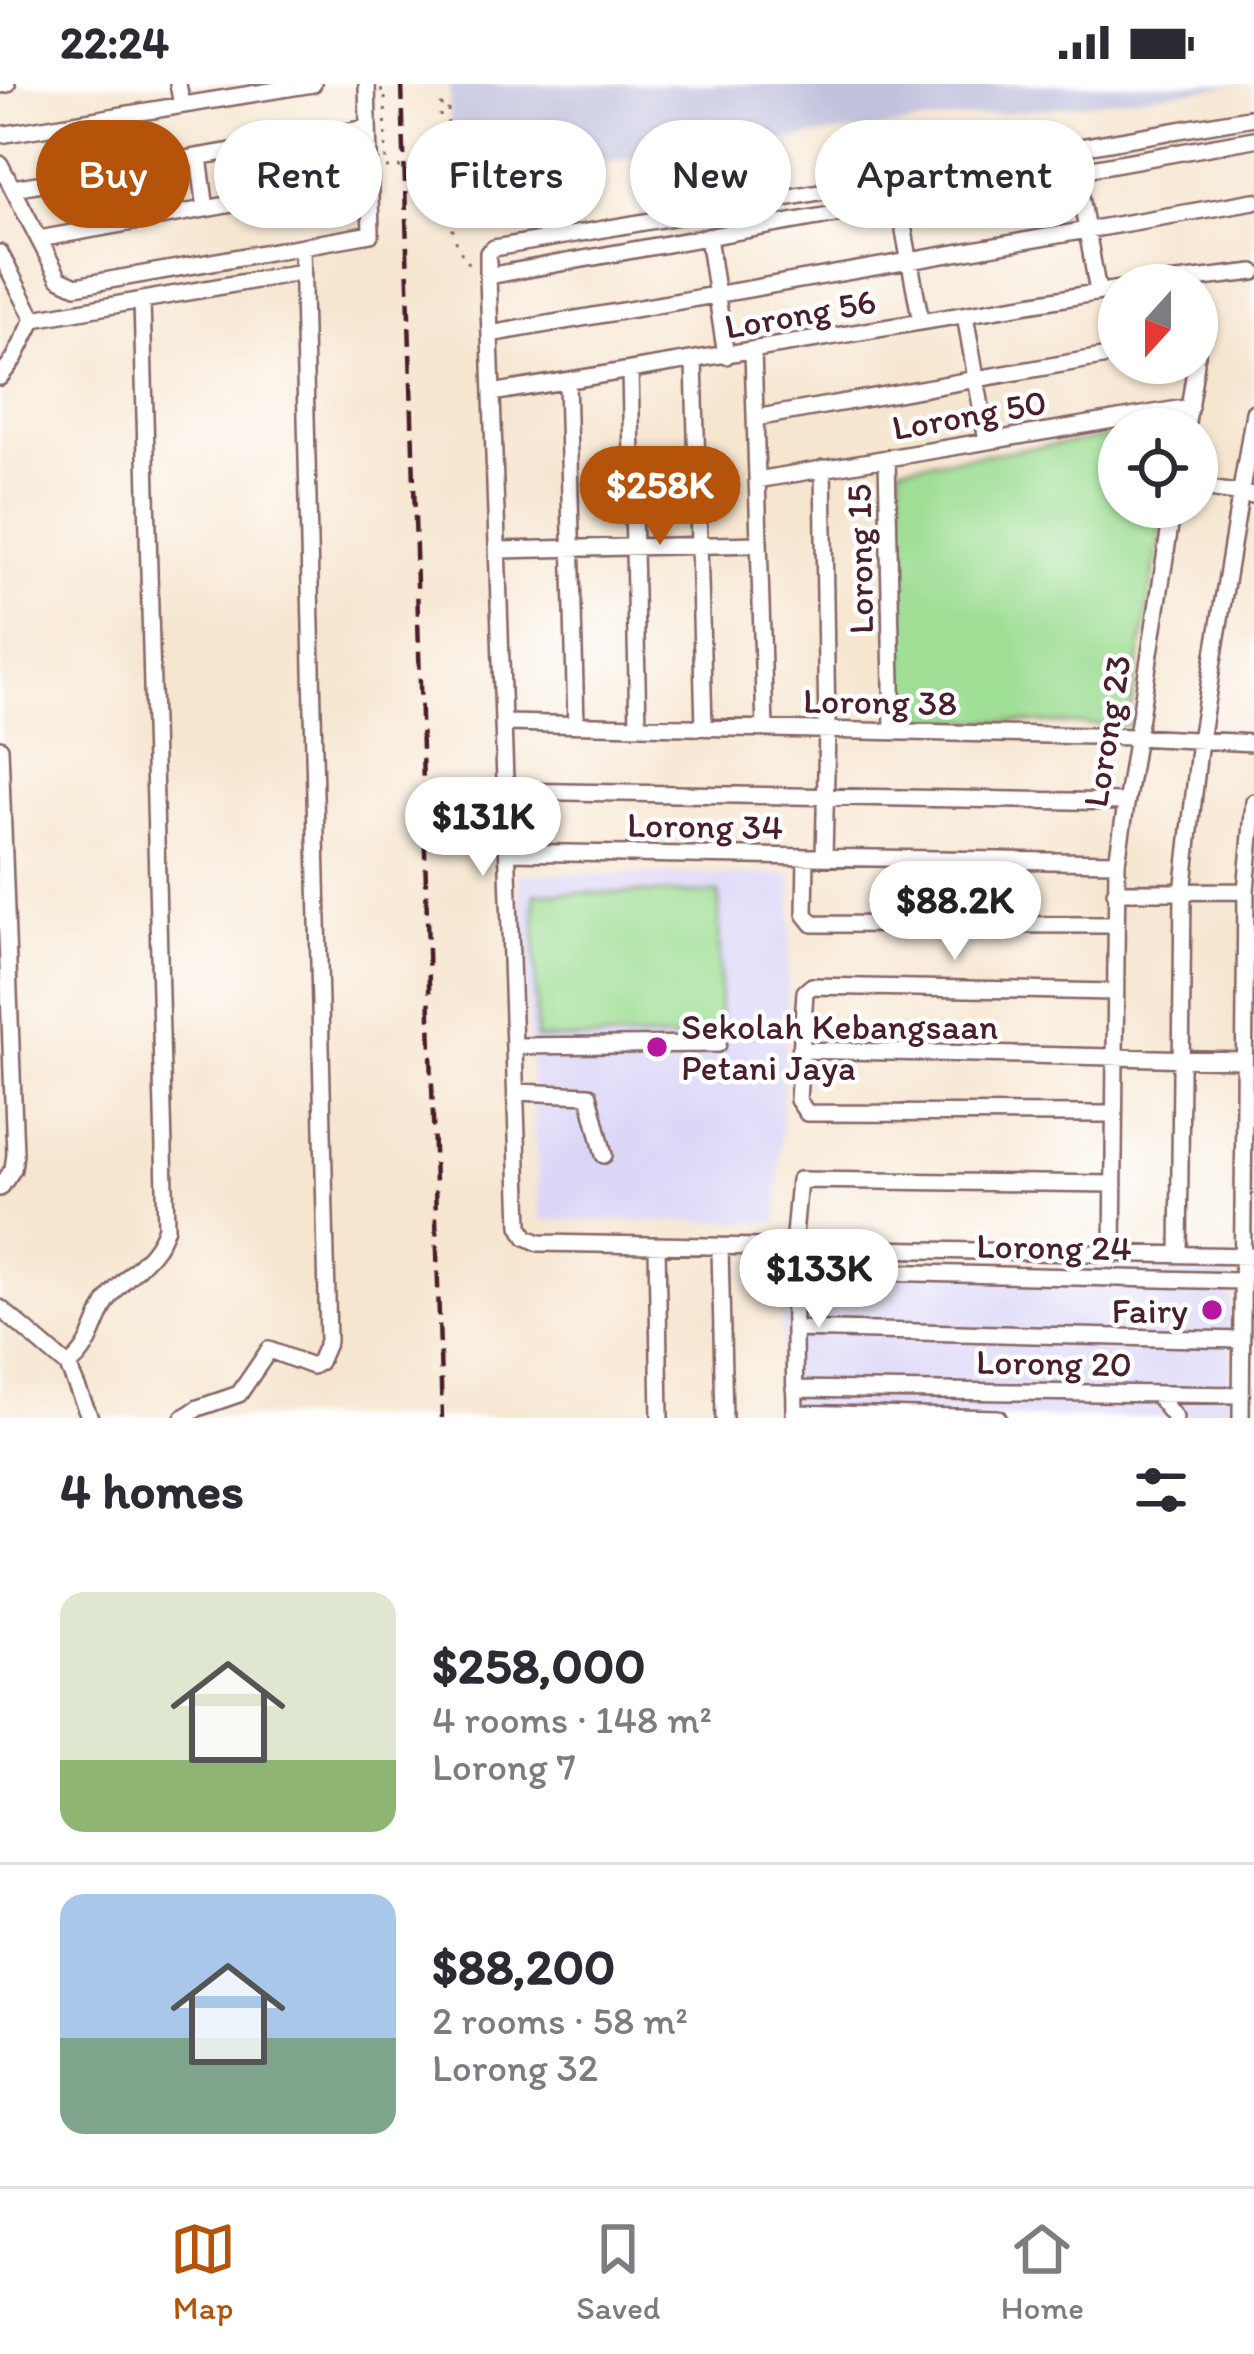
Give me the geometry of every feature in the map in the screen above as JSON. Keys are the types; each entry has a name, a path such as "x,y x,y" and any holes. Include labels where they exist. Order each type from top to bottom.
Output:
{"street":[{"path":"178,84 182,105"},
{"path":"0,135 313,84"},
{"path":"367,84 368,120"},
{"path":"1095,142 1254,117"},
{"path":"1215,123 1219,145"},
{"path":"1095,166 1254,139"},
{"path":"13,188 214,154"},
{"path":"199,157 206,209"},
{"path":"0,164 59,278 76,286 302,248 371,234 371,228"},
{"path":"604,1155 589,1095 516,1092 488,253 492,248 815,191"},
{"path":"490,334 1254,201"},
{"path":"39,239 214,208"},
{"path":"488,276 815,218"},
{"path":"903,228 921,322"},
{"path":"1087,228 1098,292"},
{"path":"707,237 726,356"},
{"path":"183,1418 239,1394 269,1350 312,1366 320,1363 328,1341 302,248"},
{"path":"0,255 34,319"},
{"path":"34,319 302,272"},
{"path":"1218,277 1254,272"},
{"name":"Lorong 56","path":"492,393 1098,292"},
{"path":"68,1366 85,1349 118,1286 154,1252 166,1226 142,300"},
{"path":"965,315 987,441"},
{"path":"0,376 34,319"},
{"path":"753,352 765,729"},
{"path":"755,418 1098,358"},
{"path":"694,361 704,728"},
{"path":"630,371 638,726"},
{"path":"567,381 576,725"},
{"path":"1190,407 1193,384"},
{"name":"Lorong 50","path":"757,480 1190,407"},
{"path":"1178,1255 1184,893 1200,740 1248,495 1254,412"},
{"name":"Lorong 15","path":"887,458 893,731"},
{"path":"823,468 824,856"},
{"path":"1218,490 1248,495"},
{"name":"Lorong 23","path":"1113,1253 1117,862 1169,528"},
{"path":"498,550 759,544"},
{"name":"Lorong 38","path":"505,723 1254,743"},
{"path":"0,748 15,1154 13,1169 0,1188"},
{"path":"508,791 1124,802"},
{"path":"1241,1418 1247,1256 1246,891 1254,802"},
{"name":"Lorong 34","path":"508,852 1117,862"},
{"path":"806,857 805,914 813,924 1115,925"},
{"path":"1115,892 1246,891"},
{"path":"1114,992 807,987 800,1050 800,1108 806,1113 1114,1114"},
{"path":"514,1046 718,1044"},
{"path":"800,1050 1243,1060"},
{"name":"Lorong 24","path":"516,1092 520,1226 526,1237 539,1243 1247,1256"},
{"path":"795,1416 793,1246 798,1184 804,1178 1114,1184"},
{"path":"657,1246 660,1418"},
{"path":"720,1247 724,1418"},
{"name":"Lorong 24","path":"793,1270 1246,1287"},
{"path":"0,1308 68,1366 90,1418"},
{"path":"794,1329 1241,1340"},
{"name":"Lorong 20","path":"794,1389 1241,1395"},
{"path":"982,1391 1002,1418"},
{"path":"1156,1394 1175,1418"},
{"name":"Lorong 20","path":"795,1416 1002,1418"}],"path":[{"path":"440,120 440,105 448,105 448,120"},
{"path":"386,168 406,167"},
{"path":"452,228 466,263 488,276"}],"shaded area":[{"path":"449,84 1244,84 947,120 815,120 815,136 791,139 791,120 630,120 630,158 606,161 606,120 450,120"},
{"name":"Sekolah Kebangsaan Petani Jaya","path":"519,874 793,875 777,1222 540,1220"},
{"path":"781,1261 1231,1271 1229,1418 784,1418"}],"green space":[{"path":"1098,439 1098,528 1161,528 1128,726 903,718 900,466"},
{"path":"535,893 719,893 720,1039 536,1039"}],"railway":[{"path":"402,84 442,1418"}],"place":[{"name":"Sekolah Kebangsaan Petani Jaya","path":"657,1047"},
{"name":"Fairy","path":"1212,1310"}]}
